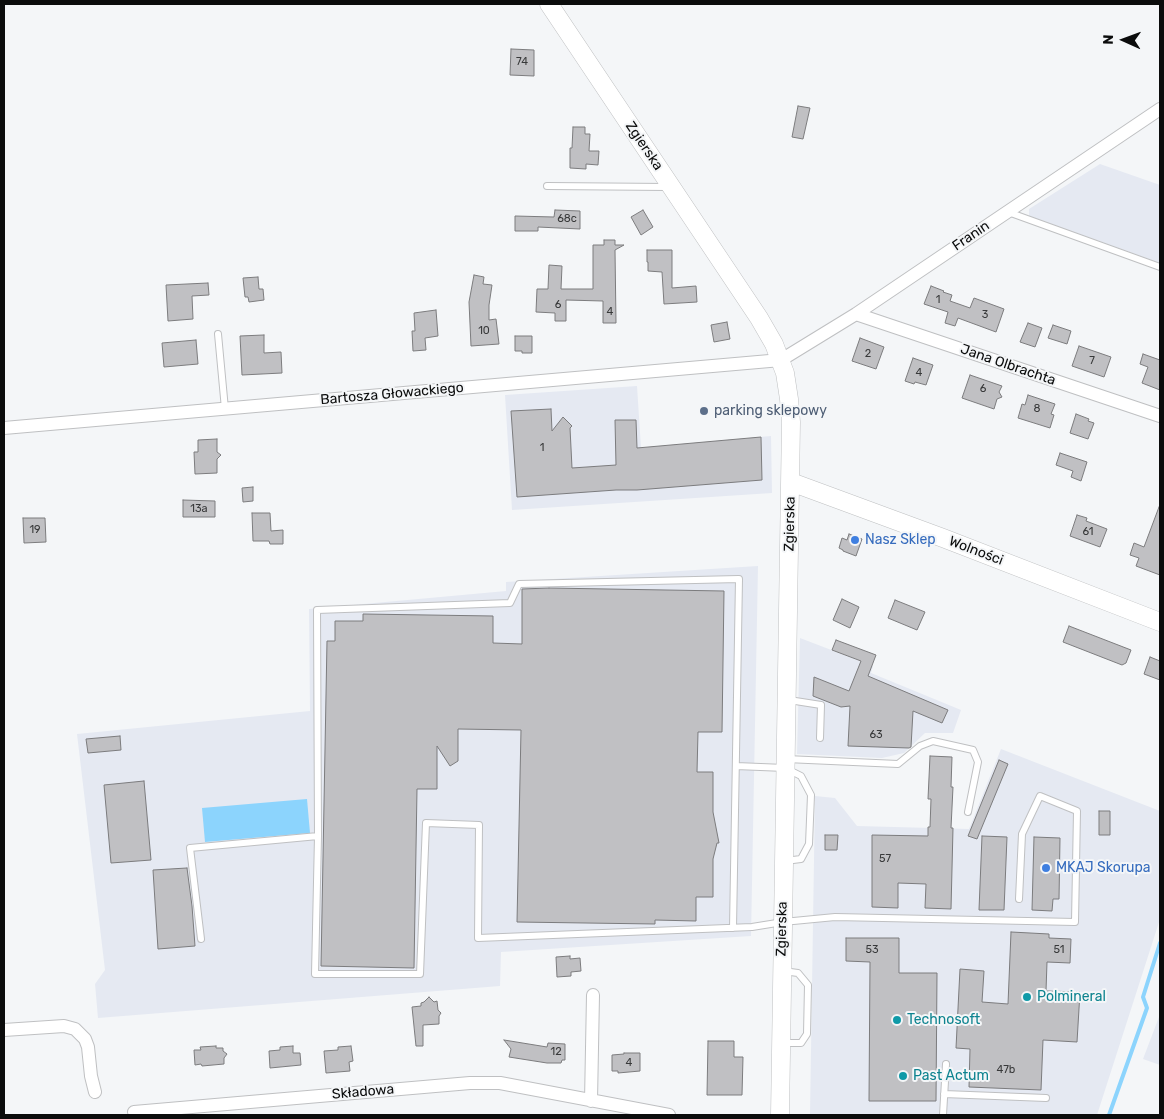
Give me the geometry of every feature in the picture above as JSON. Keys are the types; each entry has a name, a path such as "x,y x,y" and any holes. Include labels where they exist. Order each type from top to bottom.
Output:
{"main road":[{"name":"Zgierska","path":"549,4 760,318 774,344 785,373 790,399 791,482 780,1115"},
{"name":"Wolności","path":"791,482 934,534 1160,622"}],"street":[{"name":"Franin","path":"781,360 856,314 1160,109"},
{"name":"Jana Olbrachta","path":"856,314 1160,416"},
{"name":"Bartosza Głowackiego","path":"4,428 781,360"},
{"path":"592,1101 593,995"},
{"path":"4,1030 64,1026 76,1029 85,1039 88,1047 95,1092"},
{"name":"Składowa","path":"134,1112 470,1083 500,1084 668,1115"}],"lane":[{"path":"547,186 672,187"},
{"path":"1007,212 1160,267"},
{"path":"218,334 225,408"},
{"path":"733,928 739,579 519,584 510,603 317,610 318,836 315,974 420,974 426,823 479,825 478,938 733,928 752,927 835,917 1075,922 1077,811 1040,796 1022,834 1019,900"},
{"path":"786,700 821,705 820,738"},
{"path":"736,766 785,763 898,764 920,746 933,741 972,750 978,762 968,812"},
{"path":"784,861 801,859 809,844 811,795 801,776 785,763"},
{"path":"201,939 190,848 318,836"},
{"path":"780,1043 801,1043 807,1034 808,986 798,973 782,970"},
{"path":"943,1115 946,1064"},
{"path":"944,1094 1046,1098"}],"shaded area":[{"path":"1100,164 1160,185 1160,263 1029,216 1029,209"},
{"path":"637,386 641,448 771,436 772,493 512,510 505,395"},
{"path":"758,566 751,936 501,952 500,986 98,1018 95,984 105,970 77,734 310,711 309,609 506,591 506,582"},
{"path":"800,638 873,666 871,673 961,710 953,733 925,733 904,753 882,758 797,754"},
{"path":"1001,749 1160,811 1160,919 1097,1115 810,1115 815,796 835,798 857,826 969,829"},
{"path":"1160,1018 1160,1065 1143,1059"}],"water":[{"path":"307,799 310,833 205,842 202,808"}],"building":[{"path":"511,49 534,50 534,76 510,75"},
{"path":"798,106 810,108 803,139 792,137"},
{"path":"573,127 585,127 585,134 590,134 589,151 599,151 598,165 586,164 586,169 570,168"},
{"path":"555,210 580,211 580,229 538,227 538,231 515,231 515,216 554,217"},
{"path":"643,210 653,227 641,235 631,217"},
{"path":"604,240 615,240 615,245 624,245 615,250 616,323 603,323 603,301 566,300 566,321 555,321 555,313 536,312 537,289 548,289 549,265 562,266 561,289 593,289 593,245 604,245"},
{"path":"647,250 672,250 672,288 696,286 697,302 664,304 662,272 648,271"},
{"path":"474,275 484,277 483,284 492,285 489,320 496,319 499,344 471,346 469,302"},
{"path":"258,277 259,289 263,289 264,300 249,302 248,297 245,297 243,278"},
{"path":"208,283 209,295 192,296 193,319 168,321 166,285"},
{"path":"931,286 952,295 950,301 970,308 974,298 1004,309 996,332 958,318 955,326 945,323 948,312 924,304"},
{"path":"436,310 438,336 425,338 426,350 413,351 412,331 415,331 414,313"},
{"path":"727,322 730,339 714,342 711,325"},
{"path":"1028,323 1042,328 1035,347 1020,342"},
{"path":"1053,325 1071,331 1067,344 1048,338"},
{"path":"264,335 264,353 281,352 282,373 242,375 240,336"},
{"path":"515,336 532,336 532,353 515,351"},
{"path":"860,338 884,347 876,369 852,361"},
{"path":"196,340 198,364 164,367 162,343"},
{"path":"1079,346 1111,357 1104,377 1072,366"},
{"path":"1143,354 1160,360 1160,390 1142,383 1148,367 1140,364"},
{"path":"913,358 933,365 926,385 905,381"},
{"path":"970,375 1002,386 999,392 1002,397 997,399 994,409 962,398"},
{"path":"1028,395 1055,404 1051,414 1054,415 1050,428 1018,418 1022,404 1025,405"},
{"path":"551,409 552,431 563,417 572,426 570,428 572,468 616,465 615,420 636,420 637,448 761,437 762,480 517,497 511,411"},
{"path":"1076,414 1094,423 1088,439 1070,433"},
{"path":"217,439 217,452 221,455 217,459 217,473 195,474 194,452 198,452 198,440"},
{"path":"1060,453 1087,462 1081,481 1071,477 1073,471 1056,465"},
{"path":"253,487 253,501 243,502 242,488"},
{"path":"183,500 215,501 215,517 183,517"},
{"path":"1159,507 1160,575 1136,566 1139,558 1130,555 1134,543 1144,547"},
{"path":"252,513 270,513 271,531 283,530 283,544 270,544 269,541 253,541"},
{"path":"1077,515 1087,518 1086,521 1107,529 1100,547 1070,536"},
{"path":"23,518 45,518 46,542 24,543"},
{"path":"849,534 862,539 856,556 839,548 842,538 847,540"},
{"path":"522,589 724,591 722,732 698,732 697,772 713,772 713,812 719,843 717,843 713,859 713,897 696,897 696,921 655,920 655,924 517,922 521,730 458,729 458,761 450,766 437,746 437,789 417,789 414,968 321,966 327,641 335,641 335,621 363,621 363,614 493,616 493,643 522,644"},
{"path":"842,599 859,607 850,628 833,620"},
{"path":"895,600 925,612 917,630 888,618"},
{"path":"1069,626 1131,650 1126,663 1122,665 1063,642"},
{"path":"836,640 876,655 868,676 948,710 942,723 913,711 911,747 848,746 850,706 841,707 813,696 814,677 849,691 861,661 832,650"},
{"path":"1150,657 1160,661 1160,680 1144,674"},
{"path":"120,736 121,750 88,753 86,739"},
{"path":"930,756 952,757 951,909 925,908 926,884 898,883 898,908 872,907 872,835 928,836 931,799 928,799"},
{"path":"999,760 1008,764 977,839 968,836"},
{"path":"144,781 151,860 111,863 104,785"},
{"path":"1099,811 1110,811 1110,835 1099,835"},
{"path":"825,835 838,835 837,850 825,850"},
{"path":"982,836 1007,837 1004,910 979,910"},
{"name":"MKAJ Skorupa","path":"1034,837 1060,838 1059,899 1053,899 1052,911 1032,910"},
{"path":"187,868 195,946 158,949 153,870"},
{"path":"1011,932 1049,934 1049,938 1071,939 1070,963 1047,962 1046,991 1080,992 1077,1042 1043,1040 1041,1090 969,1087 970,1049 956,1048 960,969 984,971 982,1002 1008,1004"},
{"path":"846,938 899,938 899,973 937,973 936,1101 869,1101 870,962 846,961"},
{"path":"570,956 570,959 580,958 581,971 571,972 571,976 557,977 556,957"},
{"path":"429,997 434,1002 437,1001 438,1010 441,1013 439,1024 423,1025 423,1046 416,1046 412,1007 421,1006 421,1003"},
{"path":"504,1040 547,1047 548,1043 565,1044 565,1060 562,1060 561,1063 547,1063 509,1057 511,1049"},
{"path":"708,1041 734,1041 734,1057 743,1057 742,1095 707,1095"},
{"path":"216,1046 216,1048 223,1048 223,1051 227,1054 224,1058 224,1064 195,1065 194,1050 201,1050 200,1047"},
{"path":"293,1046 293,1053 300,1053 301,1065 270,1068 269,1051 280,1050 280,1047"},
{"path":"351,1046 353,1061 349,1062 350,1071 326,1073 324,1051 338,1050 338,1047"},
{"path":"640,1053 640,1071 618,1073 618,1071 612,1071 612,1055"}],"waterway":[{"path":"1109,1115 1147,1008 1143,997 1160,943"}],"place":[{"name":"parking sklepowy","path":"704,411"},
{"name":"Nasz Sklep","path":"855,540"},
{"name":"MKAJ Skorupa","path":"1046,868"},
{"name":"Polmineral","path":"1027,997"},
{"name":"Technosoft","path":"897,1020"},
{"name":"Past Actum","path":"903,1076"}]}
